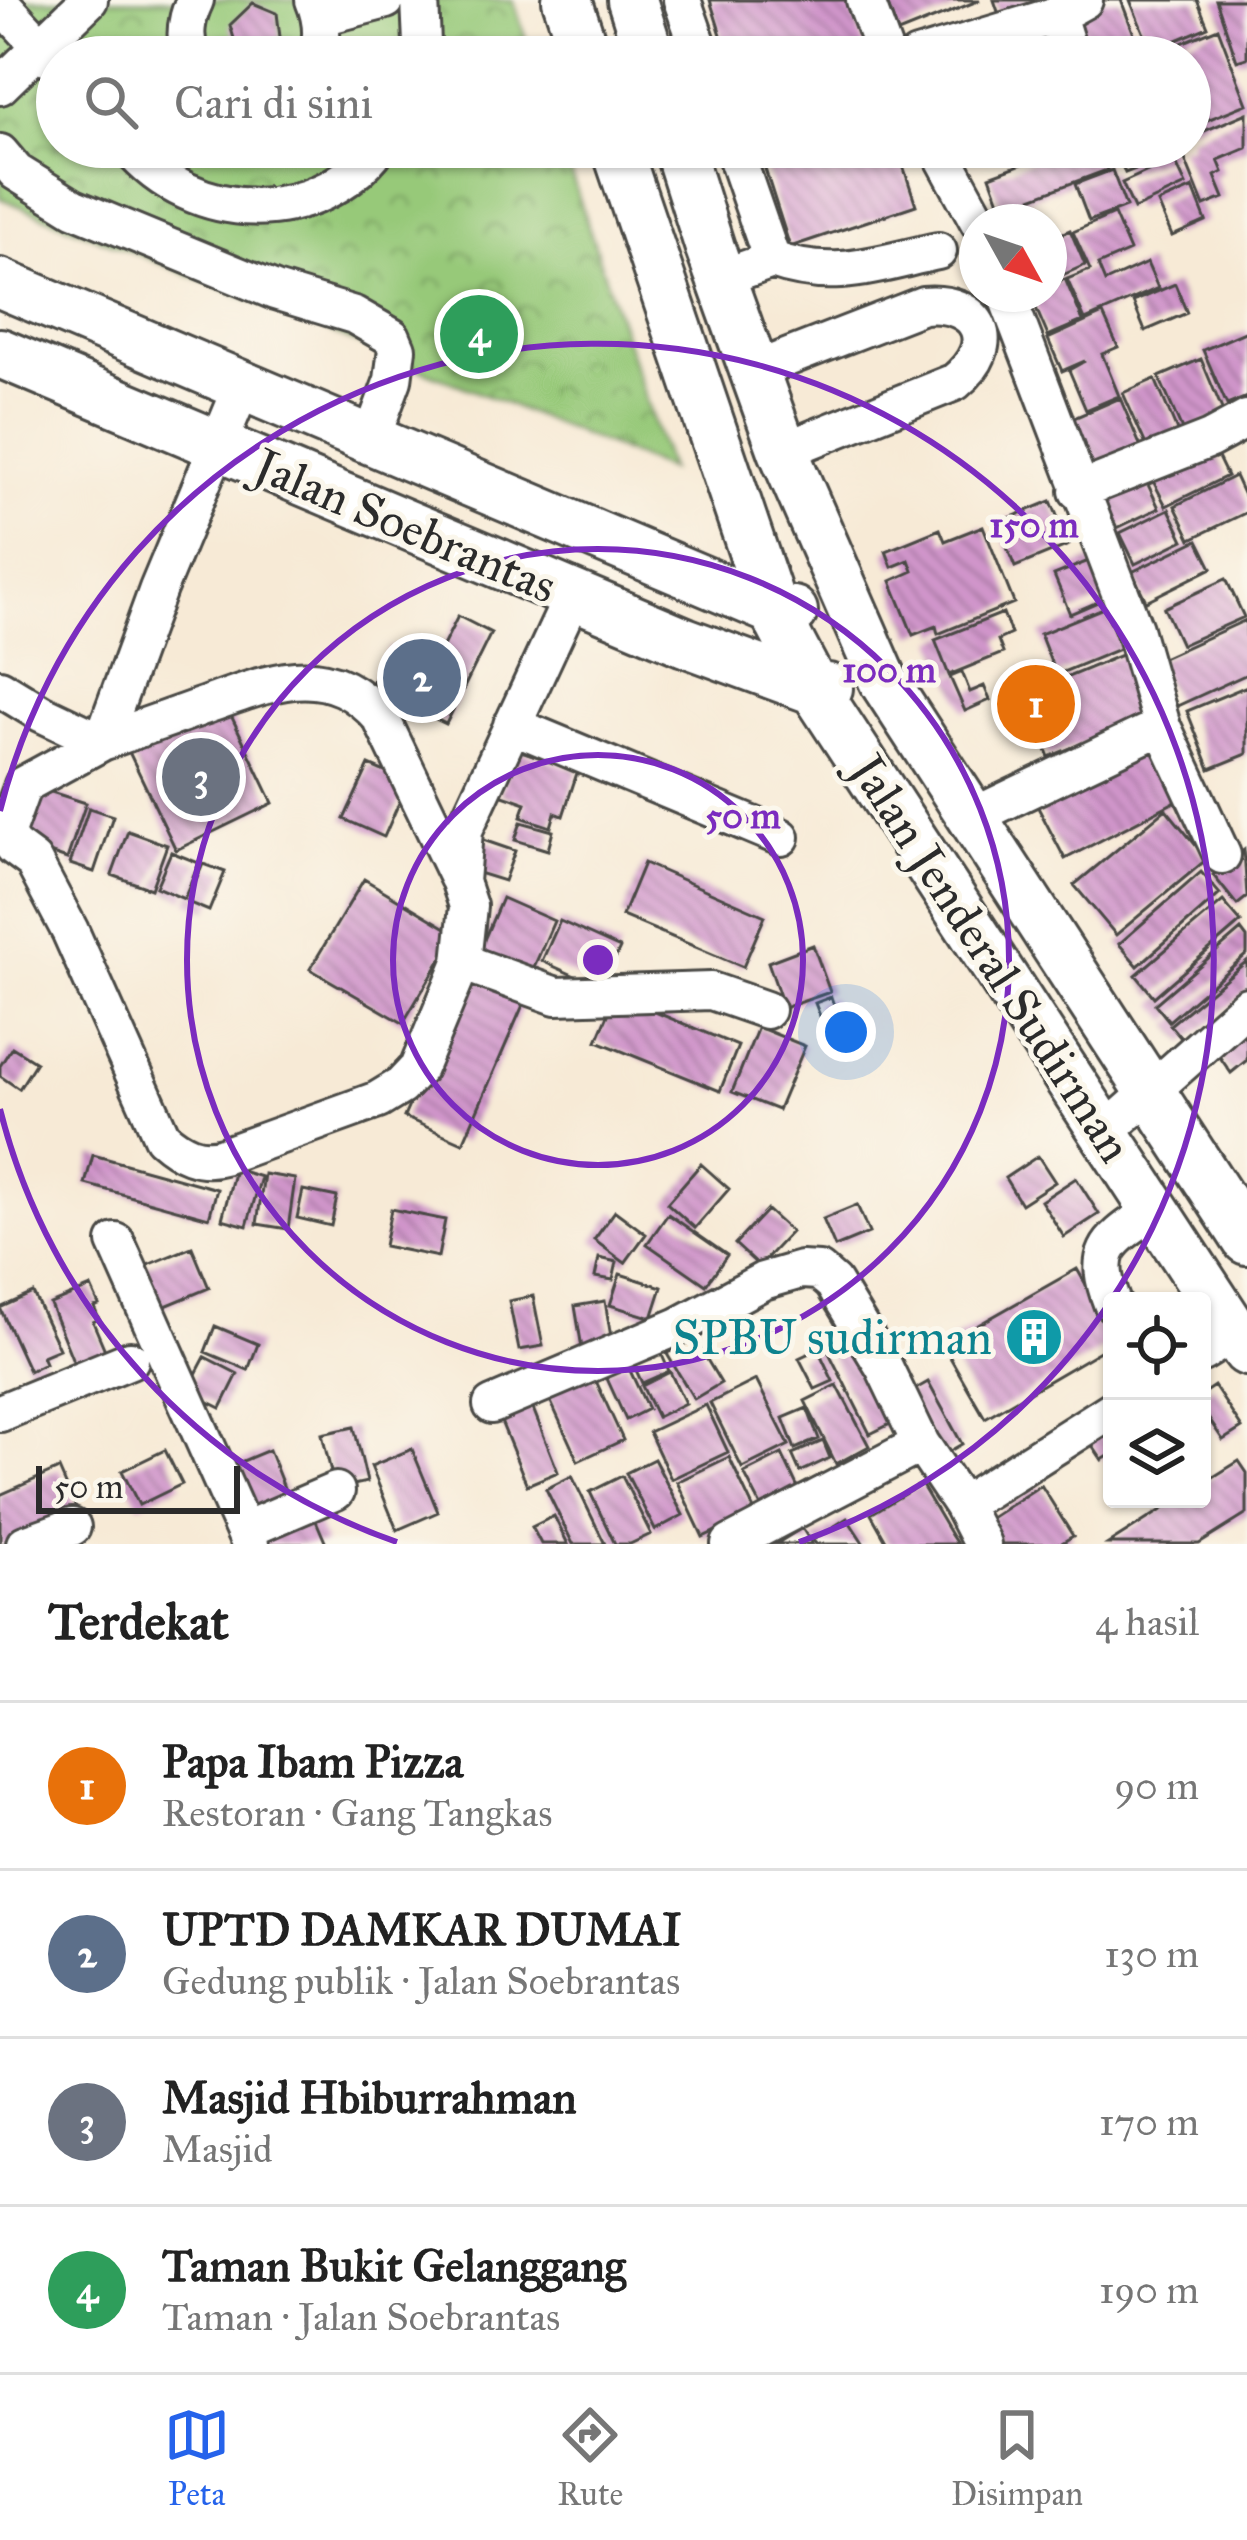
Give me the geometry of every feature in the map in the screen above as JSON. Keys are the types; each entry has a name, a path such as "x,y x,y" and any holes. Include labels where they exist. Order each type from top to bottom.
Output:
{"main road":[{"path":"567,0 579,36"},
{"path":"632,0 643,36"},
{"name":"Jalan Jenderal Sudirman","path":"623,168 773,610 815,690 1155,1209 1221,1331"},
{"name":"Jalan Jenderal Sudirman","path":"685,168 783,451 884,680 1247,1240"},
{"name":"Jalan Soebrantas","path":"0,284 773,610"},
{"name":"Jalan Soebrantas","path":"0,353 685,642 815,690"},
{"path":"773,610 853,612"},
{"path":"815,690 884,680"}],"street":[{"path":"62,36 89,0"},
{"path":"186,36 187,16 195,0"},
{"path":"318,9 386,0"},
{"path":"420,0 422,36"},
{"path":"682,0 695,36"},
{"path":"865,0 878,36"},
{"path":"0,2 36,42"},
{"path":"982,36 1071,7"},
{"path":"0,86 36,63"},
{"path":"0,153 16,172 74,208 275,291 354,315 392,337 397,349 393,380 370,442"},
{"path":"149,168 173,186 211,202 290,206 328,191 358,168"},
{"path":"740,168 772,260"},
{"path":"949,168 969,204"},
{"path":"721,278 772,260 800,270 833,273 938,250"},
{"path":"753,370 923,305 948,303 967,312 982,336 974,367 956,382 783,451"},
{"path":"1013,312 1134,629 1162,725 1222,855"},
{"path":"102,742 158,589 243,385"},
{"path":"1078,491 1210,439 1247,419"},
{"path":"460,882 464,830 573,595"},
{"path":"317,679 346,688 381,718 460,882 468,906 462,962 418,1068 378,1100 210,1159 179,1153 162,1137 70,931 33,861 5,835 23,785 102,742 278,680 317,679"},
{"path":"0,688 102,742"},
{"path":"512,725 781,837"},
{"path":"972,817 1162,725"},
{"path":"462,962 556,996 711,991 766,1010"},
{"path":"1105,1132 1247,1006"},
{"path":"1108,1292 1100,1269 1105,1253 1117,1237 1155,1209"},
{"path":"116,1242 247,1537 336,1491"},
{"path":"492,1405 679,1326 763,1281 801,1270 819,1271 832,1283 884,1367 921,1444 962,1504 982,1544"},
{"path":"0,1413 130,1360"},
{"path":"962,1504 1103,1416"},
{"path":"730,1544 921,1444"},
{"path":"25,1544 72,1527"}],"green space":[{"path":"0,0 513,0 525,36 36,36 36,168 569,168 669,470 0,198"}],"building":[{"path":"710,0 849,0 861,36 721,36"},
{"path":"886,0 980,0 898,33"},
{"path":"994,0 1046,0 1002,23"},
{"path":"1102,0 1121,0 1135,36 1078,36 1069,13"},
{"path":"1130,0 1197,0 1208,27 1187,36 1145,36"},
{"path":"1216,0 1247,0 1247,58 1237,61"},
{"path":"253,3 277,13 280,36 233,36 230,25"},
{"path":"1044,28 1047,36 1023,36"},
{"path":"1218,28 1247,104 1211,119 1211,36 1198,36"},
{"path":"1247,113 1247,148 1218,160 1223,172 1215,176 1224,198 1204,206 1189,168 1211,168 1211,128"},
{"path":"765,168 904,168 916,205 790,247"},
{"path":"1012,168 1107,170 1015,204 1000,204 990,176"},
{"path":"1154,168 1178,168 1186,185 1134,209 1122,183"},
{"path":"1112,170 1126,207 1089,221 1075,184"},
{"path":"1193,188 1206,221 1172,236 1158,203"},
{"path":"1114,214 1130,251 1098,265 1105,282 1147,263 1158,288 1085,320 1067,279 1090,270 1073,232"},
{"path":"1067,231 1085,265 1067,273"},
{"path":"1067,284 1083,321 1048,336 1038,312 1067,312"},
{"path":"1175,284 1187,313 1145,331 1133,302"},
{"path":"1103,314 1118,347 1102,354 1119,396 1086,410 1069,370 1085,361 1062,371 1048,339"},
{"path":"1247,331 1247,397 1227,405 1203,350"},
{"path":"1201,359 1224,414 1183,432 1159,377"},
{"path":"1155,379 1178,433 1147,447 1123,393"},
{"path":"1120,398 1140,445 1081,471 1060,424"},
{"path":"1213,447 1227,476 1166,506 1151,477"},
{"path":"1144,476 1159,508 1117,528 1102,497"},
{"path":"1235,476 1247,512 1191,539 1175,506"},
{"path":"1051,501 1069,545 1015,567 997,523"},
{"path":"1169,509 1184,540 1135,564 1120,533"},
{"path":"983,526 1014,603 938,634 936,626 913,635 891,581 913,571 909,560 892,567 886,551 940,529 945,541"},
{"path":"1198,540 1212,568 1146,601 1132,572"},
{"path":"1091,560 1107,598 1070,614 1054,575"},
{"path":"1226,579 1244,617 1181,645 1164,608"},
{"path":"1113,604 1129,645 1056,675 1040,634"},
{"path":"1003,613 1011,634 998,640 1003,653 949,675 935,640"},
{"path":"458,616 491,633 446,724 370,687 389,647 432,668"},
{"path":"1246,620 1247,674 1177,706 1156,661"},
{"path":"1126,653 1151,715 1049,757 1024,695"},
{"path":"962,672 970,692 984,686 990,700 965,711 950,677"},
{"path":"1247,686 1247,754 1210,769 1187,711"},
{"path":"226,705 273,803 176,850 129,752"},
{"path":"1150,737 1182,798 1065,859 1033,798"},
{"path":"515,749 578,770 563,816 555,813 551,827 521,817 526,803 500,794"},
{"path":"369,765 408,782 384,837 344,819"},
{"path":"29,785 86,803 67,859 11,840"},
{"path":"89,808 113,816 94,872 70,864"},
{"path":"1166,809 1207,859 1116,935 1074,885"},
{"path":"521,822 553,831 548,850 515,840"},
{"path":"128,831 167,845 151,889 112,875"},
{"path":"483,840 515,851 504,881 472,871"},
{"path":"1244,850 1247,897 1237,905 1213,875"},
{"path":"171,852 199,863 184,899 156,887"},
{"path":"644,863 765,916 743,967 622,916"},
{"path":"203,864 225,872 209,911 187,902"},
{"path":"1201,872 1220,894 1138,966 1119,944"},
{"path":"364,879 456,934 403,1023 310,969"},
{"path":"502,898 554,921 530,976 478,954"},
{"path":"1223,901 1241,922 1154,997 1136,975"},
{"path":"560,921 620,948 602,988 542,961"},
{"path":"1241,930 1247,938 1247,954 1169,1021 1155,1004"},
{"path":"813,945 830,992 784,1008 768,962"},
{"path":"1247,961 1247,991 1185,1043 1170,1025"},
{"path":"467,973 526,998 463,1143 404,1117"},
{"path":"616,996 738,1046 720,1091 597,1041"},
{"path":"831,997 840,1023 825,1029 815,1003"},
{"path":"758,1027 805,1046 778,1110 732,1092"},
{"path":"1242,1034 1247,1060 1231,1073 1217,1053"},
{"path":"12,1047 36,1062 19,1089 0,1076 0,1066"},
{"path":"93,1155 217,1189 209,1218 85,1184"},
{"path":"1038,1156 1055,1182 1021,1204 1005,1178"},
{"path":"701,1164 729,1189 695,1228 667,1203"},
{"path":"235,1169 261,1177 247,1226 222,1219"},
{"path":"264,1174 295,1179 288,1229 257,1224"},
{"path":"1076,1178 1099,1214 1064,1237 1041,1201"},
{"path":"303,1190 337,1197 331,1226 297,1218"},
{"path":"857,1205 869,1233 835,1247 823,1219"},
{"path":"391,1209 445,1220 438,1257 384,1246"},
{"path":"767,1210 791,1232 759,1266 735,1244"},
{"path":"615,1211 646,1234 625,1263 594,1240"},
{"path":"668,1214 727,1255 706,1285 647,1244"},
{"path":"192,1247 209,1288 156,1310 138,1269"},
{"path":"599,1258 617,1262 613,1280 595,1277"},
{"name":"SPBU sudirman","path":"1077,1269 1103,1314 1103,1349 985,1418 943,1345"},
{"path":"620,1274 662,1287 652,1318 610,1305"},
{"path":"91,1287 99,1305 94,1307 99,1319 93,1322 107,1355 76,1368 50,1304"},
{"path":"33,1293 59,1349 42,1356 45,1363 29,1371 0,1308"},
{"path":"533,1296 543,1346 519,1350 509,1301"},
{"path":"605,1301 612,1343 582,1348 575,1306"},
{"path":"215,1326 258,1344 248,1370 205,1352"},
{"path":"849,1335 892,1423 870,1434 826,1347"},
{"path":"694,1338 721,1383 694,1399 667,1354"},
{"path":"818,1349 833,1381 815,1389 799,1358"},
{"path":"661,1353 669,1371 642,1383 634,1366"},
{"path":"205,1357 238,1374 221,1408 187,1391"},
{"path":"626,1362 648,1409 626,1420 604,1372"},
{"path":"591,1370 623,1440 578,1461 546,1391"},
{"path":"670,1372 685,1403 657,1417 642,1386"},
{"path":"756,1380 789,1445 742,1468 710,1403"},
{"path":"928,1382 962,1444 941,1456 907,1394"},
{"path":"837,1385 869,1446 836,1464 805,1401"},
{"path":"1211,1388 1242,1428 1223,1440 1211,1422"},
{"path":"706,1405 728,1452 671,1479 649,1432"},
{"path":"532,1406 558,1472 527,1485 500,1419"},
{"path":"807,1408 819,1439 795,1449 783,1418"},
{"path":"354,1427 367,1482 335,1489 322,1434"},
{"path":"1103,1429 1103,1459 1102,1460 1088,1439"},
{"path":"823,1441 830,1458 800,1472 792,1454"},
{"path":"412,1449 438,1512 397,1530 371,1466"},
{"path":"165,1450 182,1484 139,1505 122,1471"},
{"path":"269,1450 288,1498 246,1516 226,1468"},
{"path":"782,1454 801,1494 764,1512 744,1473"},
{"path":"729,1457 755,1512 703,1537 677,1482"},
{"path":"654,1459 683,1515 655,1530 626,1473"},
{"path":"1239,1461 1247,1473 1247,1514 1199,1544 1108,1544 1165,1508 1211,1508 1211,1478"},
{"path":"59,1469 79,1515 13,1544 0,1544 0,1495"},
{"path":"572,1476 605,1544 573,1544 546,1489"},
{"path":"622,1476 651,1534 630,1544 615,1544 590,1492"},
{"path":"921,1484 957,1544 888,1544 871,1514"},
{"path":"1041,1485 1073,1536 1060,1544 1001,1544 986,1521"},
{"path":"314,1516 326,1544 264,1544 262,1539"},
{"path":"554,1516 568,1544 541,1544 532,1527"},
{"path":"847,1518 864,1544 816,1544 813,1540"},
{"path":"802,1528 812,1544 776,1544"}],"place":[{"name":"Taman Bukit Gelanggang","path":"479,334"},
{"name":"UPTD DAMKAR DUMAI","path":"422,678"},
{"name":"Papa Ibam Pizza","path":"1036,704"},
{"name":"Masjid Hbiburrahman","path":"201,777"},
{"name":"SPBU sudirman","path":"1034,1337"}]}
